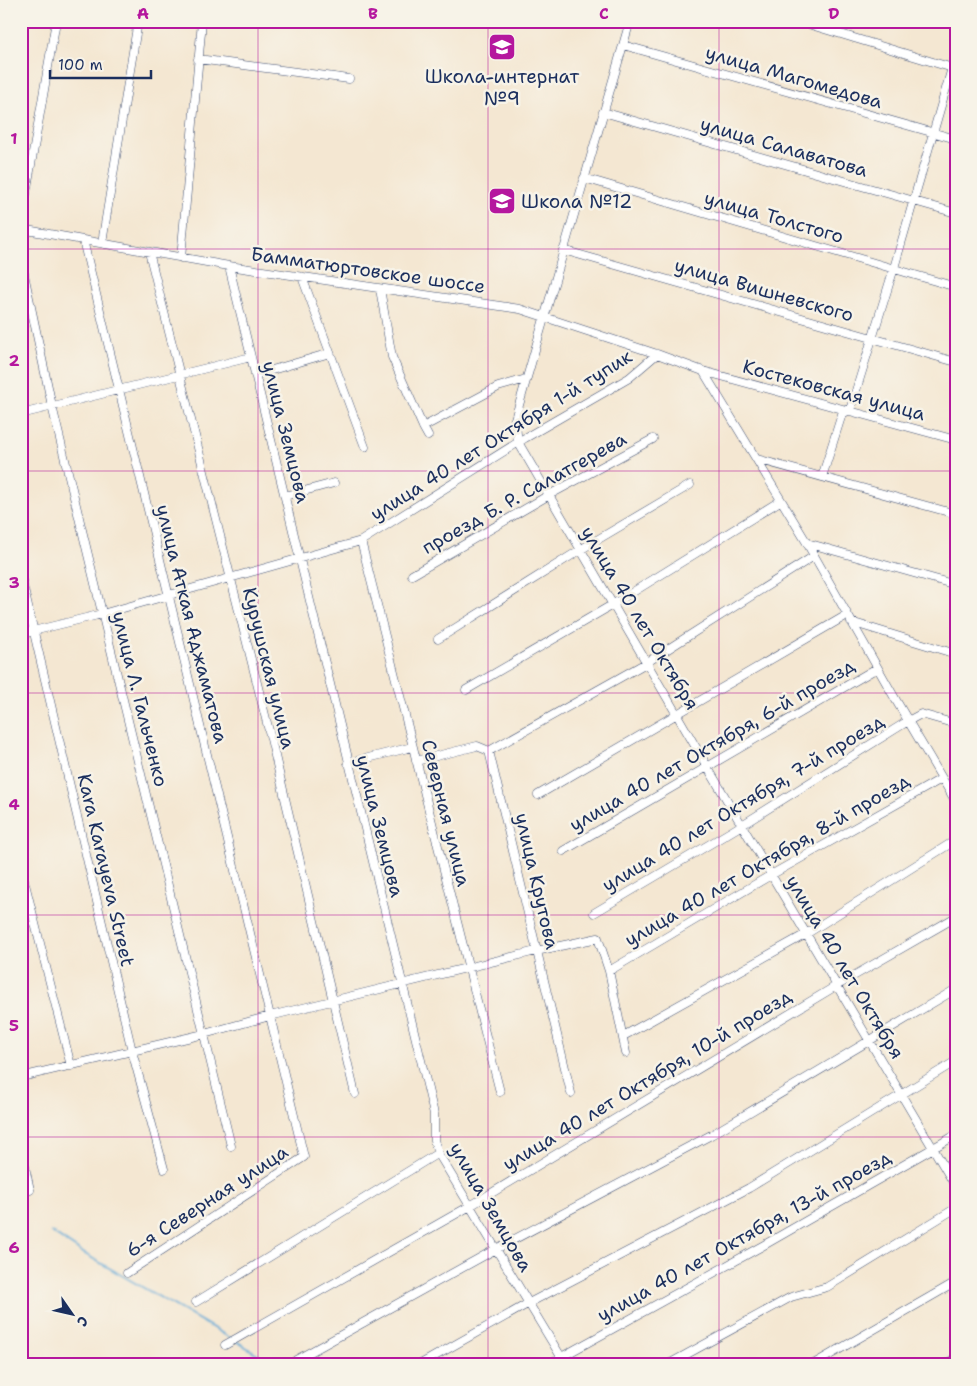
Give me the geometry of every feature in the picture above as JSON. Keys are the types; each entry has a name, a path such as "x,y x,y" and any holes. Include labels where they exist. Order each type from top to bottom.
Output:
{"street":[{"path":"21,212 24,205 56,21"},
{"path":"102,243 138,21"},
{"path":"181,258 202,21"},
{"name":"улица 40 лет Октября","path":"630,21 515,419 518,442 646,663 678,714 836,986 956,1187"},
{"path":"798,21 954,68"},
{"name":"улица Магомедова","path":"623,45 956,139"},
{"path":"822,477 842,414 850,410 954,68 956,54"},
{"path":"198,59 349,79"},
{"name":"улица Салаватова","path":"603,112 956,213"},
{"name":"улица Толстого","path":"584,178 956,287"},
{"name":"Бамматюртовское шоссе","path":"21,229 229,266 520,309 658,354 703,371"},
{"name":"улица Аткая Аджаматова","path":"82,240 304,1157"},
{"name":"улица Вишневского","path":"563,250 956,362"},
{"name":"Курушская улица","path":"149,252 270,738 355,1094"},
{"name":"улица Л. Гальченко","path":"21,260 52,406 231,1146"},
{"name":"улица Земцова","path":"229,266 434,1114 434,1140 438,1153 566,1365"},
{"path":"302,277 365,447"},
{"path":"380,288 392,358 428,436"},
{"path":"256,375 330,353"},
{"name":"улица 40 лет Октября 1-й тупик","path":"21,634 168,596 361,541 518,442 629,378 658,354"},
{"path":"21,414 178,374 251,358"},
{"path":"703,371 807,543 941,779 955,800"},
{"name":"Костековская улица","path":"703,371 956,440"},
{"path":"423,426 498,387 526,379"},
{"name":"проезд Б. Р. Салатгерева","path":"412,575 549,495 653,439"},
{"path":"757,459 956,514"},
{"path":"285,496 334,483"},
{"path":"438,639 580,550 690,485"},
{"path":"466,690 612,605 780,501"},
{"name":"Северная улица","path":"361,541 500,1092"},
{"path":"807,543 956,584"},
{"path":"416,761 477,746 489,751 646,663 814,556"},
{"name":"Kara Karayeva Street","path":"21,577 132,1051 164,1169"},
{"path":"538,794 849,619 956,654"},
{"name":"улица 40 лет Октября, 6-й проезд","path":"563,851 878,668"},
{"path":"908,721 921,714 956,724"},
{"name":"улица 40 лет Октября, 7-й проезд","path":"594,913 742,825 908,721"},
{"path":"348,763 412,747"},
{"name":"улица Крутова","path":"489,751 571,1093"},
{"name":"улица 40 лет Октября, 8-й проезд","path":"609,971 771,875 941,779"},
{"path":"627,1034 806,934 956,840"},
{"path":"21,868 71,1066"},
{"name":"улица 40 лет Октября, 10-й проезд","path":"225,1345 470,1206 836,986 956,917"},
{"path":"21,1077 204,1034 536,951 598,938 609,971 626,1053"},
{"path":"296,1360 496,1249 711,1135 956,989"},
{"path":"419,1365 529,1303 749,1188 956,1061"},
{"name":"улица 40 лет Октября, 13-й проезд","path":"547,1365 956,1135"},
{"path":"21,1149 30,1190"},
{"path":"196,1302 438,1153"},
{"name":"6-я Северная улица","path":"127,1273 304,1157"},
{"path":"667,1365 791,1297 827,1287 956,1208"},
{"path":"812,1365 956,1282"},
{"path":"944,1365 956,1358"}],"waterway":[{"path":"51,1232 78,1250 232,1339"},
{"path":"236,1341 269,1361 270,1365"}],"place":[{"name":"Школа-интернат №9","path":"502,47"},
{"name":"Школа №12","path":"502,201"}]}
